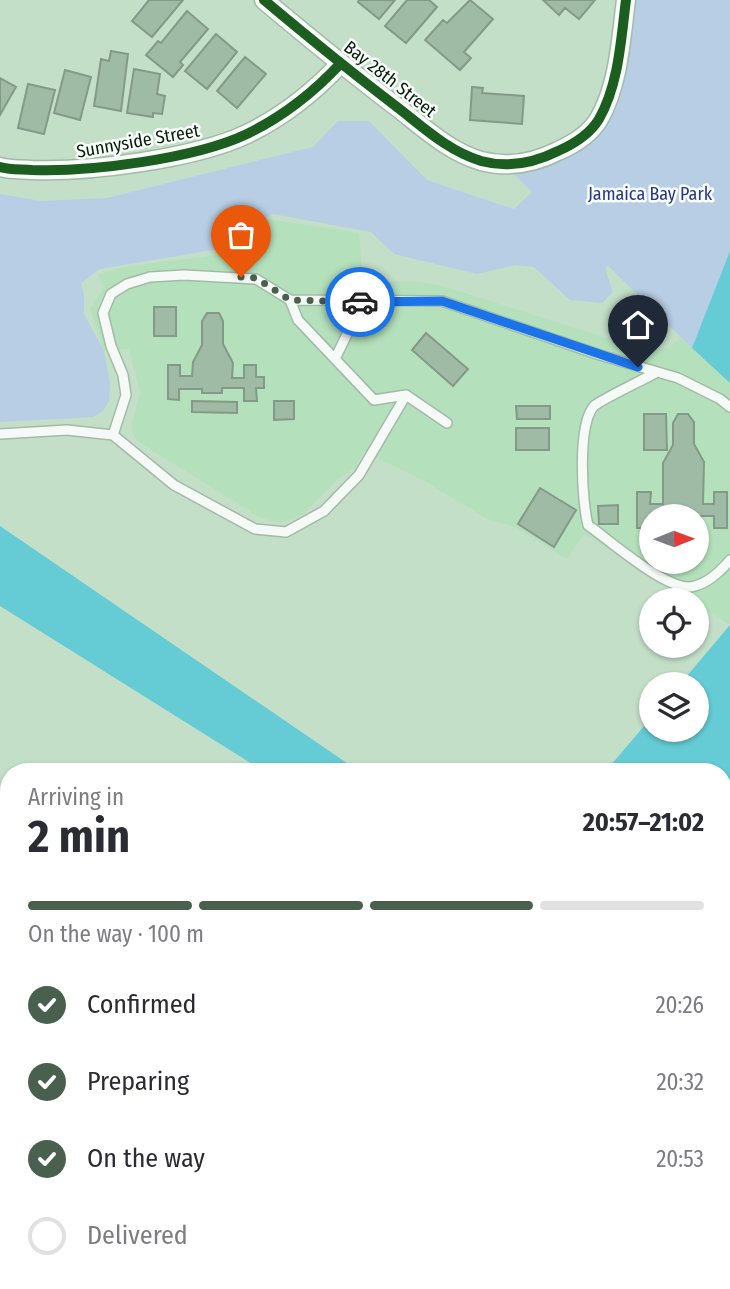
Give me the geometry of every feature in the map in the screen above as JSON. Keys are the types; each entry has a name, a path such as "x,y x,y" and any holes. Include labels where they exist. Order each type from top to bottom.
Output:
{"street":[{"name":"Bay 28th Street","path":"264,0 340,64 450,148 484,162 505,165 536,160 565,148 577,141 598,120 614,77 626,0"},
{"name":"Sunnyside Street","path":"0,167 60,171 164,157 201,149 245,135 291,109 317,89 340,64"}],"lane":[{"path":"113,435 126,395 123,375 111,346 103,313 111,294 127,284 150,277 184,275 256,278 290,300 442,301 678,378 720,399 730,407"},
{"path":"290,300 298,320 374,400 406,395 447,423"},
{"path":"335,359 363,302"},
{"path":"657,372 594,407 587,425 583,457 583,505 588,525 661,578 678,586 691,587 705,582 730,561"},
{"path":"0,435 67,430 113,435 174,485 255,528 286,532 324,511 359,475 406,395"}],"shaded area":[{"path":"261,218 359,233 363,282 413,281 439,285 639,348 668,349 681,338 730,383 730,625 709,612 709,588 672,588 649,574 709,574 709,504 639,504 639,568 584,534 567,559 513,526 489,520 423,480 363,451 357,466 338,479 302,515 280,523 261,518 137,441 131,429 140,392 129,349 104,351 90,308 104,288 98,275 123,267 216,255 246,257"}],"green space":[{"name":"Jamaica Bay Park","path":"636,0 730,0 730,251 692,348 607,265 606,271 613,292 602,303 570,300 534,267 515,265 477,274 394,254 371,232 273,214 252,223 237,246 100,269 81,283 84,314 104,351 110,383 109,401 103,411 93,417 0,422 0,194 41,201 107,198 313,147 338,121 369,121 427,180 514,209 532,192 512,172 614,108 630,48"}],"water":[{"path":"730,251 730,383 692,348"},
{"path":"0,526 347,763 251,763 0,606"},
{"path":"730,625 730,763 613,763 639,732 639,742 709,742 709,672 690,672 702,658 709,658 709,650"}],"building":[{"path":"149,0 183,0 152,37 132,21"},
{"path":"395,0 379,19 358,2"},
{"path":"407,0 429,0 437,7 406,43 385,26"},
{"path":"470,0 493,19 464,52 471,58 460,70 425,40 443,20 447,23"},
{"path":"543,0 595,0 579,19 565,8 559,15"},
{"path":"187,11 208,29 180,62 183,65 173,77 146,55 158,41 161,43"},
{"path":"216,34 237,52 207,89 185,71"},
{"path":"111,51 128,54 121,111 94,106 101,59 109,61"},
{"path":"245,57 266,74 237,108 217,91"},
{"path":"134,69 160,74 157,94 165,96 162,114 153,113 153,117 127,113"},
{"path":"65,70 91,77 80,120 54,113"},
{"path":"0,78 16,87 0,115"},
{"path":"28,84 55,90 44,134 18,128"},
{"path":"472,87 483,88 482,93 524,96 522,124 470,120"},
{"path":"154,307 176,307 176,336 154,336"},
{"path":"207,313 219,313 223,321 223,344 233,363 232,378 244,378 244,365 256,365 256,377 264,377 264,388 256,388 257,401 244,401 244,388 222,388 222,393 202,393 202,389 179,389 179,400 168,399 168,365 180,365 180,376 192,376 193,362 202,345 202,321"},
{"path":"426,333 468,369 453,386 412,350"},
{"path":"192,401 237,402 237,413 192,412"},
{"path":"274,401 294,401 294,419 274,420"},
{"path":"516,406 550,406 550,419 517,419"},
{"path":"644,414 666,414 667,450 644,450"},
{"path":"678,414 688,414 694,422 694,444 704,462 703,504 663,504 663,463 673,445 673,423"},
{"path":"516,428 549,428 549,450 516,450"},
{"path":"540,488 576,510 554,547 518,524"},
{"path":"637,492 651,492 650,504 639,504 637,528"},
{"path":"714,492 727,492 727,528 714,528 714,516 709,516 709,504 714,504"},
{"path":"618,505 618,524 599,524 598,506"}],"cycle path":[{"path":"264,0 436,138 469,157 501,164 520,163 549,155 576,142 599,119 615,76 626,0"},
{"path":"0,167 56,170 112,166 171,157 225,143 286,112 340,64"}],"way so far":[{"path":"241,277 256,278 290,300 360,302"}],"route":[{"path":"360,302 442,301 638,367"}]}
